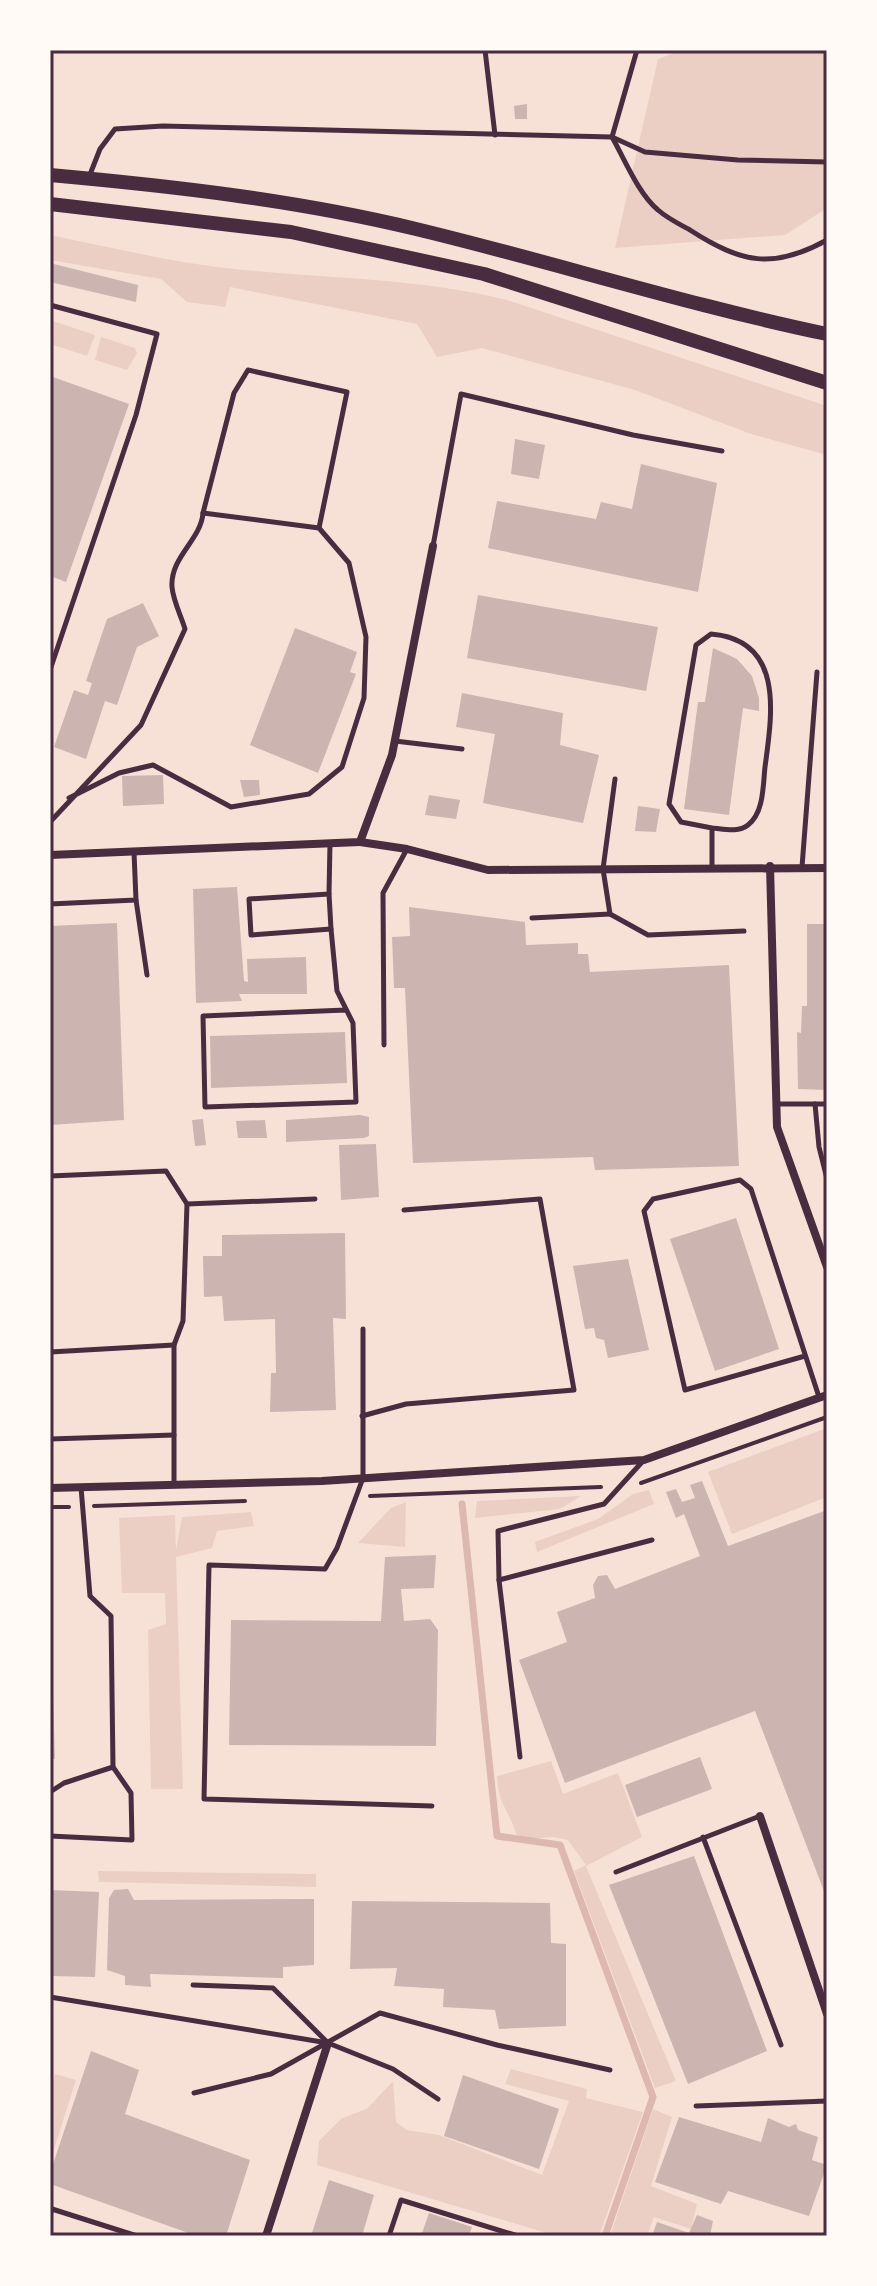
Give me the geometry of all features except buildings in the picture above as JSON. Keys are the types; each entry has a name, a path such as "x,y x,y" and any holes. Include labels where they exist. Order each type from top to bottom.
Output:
{"main road":[{"path":"50,175 292,204 414,229 754,318 827,334"},
{"path":"50,204 291,232 484,274 827,383"}],"street":[{"path":"360,842 395,741 433,546"},
{"path":"50,855 360,842 407,849 488,870 827,868"},
{"path":"770,866 777,1127 827,1267"},
{"path":"50,1488 363,1478 644,1460 823,1396"},
{"path":"760,1816 827,2014"},
{"path":"266,2236 328,2043"}],"lane":[{"path":"485,50 495,135"},
{"path":"637,50 612,137 657,209 703,239 747,259 778,260 800,255 827,240"},
{"path":"89,179 100,149 115,129 163,126 612,137 645,152 738,160 827,162"},
{"path":"50,305 157,334 136,415 50,670"},
{"path":"50,822 69,798 141,725 185,629 172,587 176,564 202,525 234,393 248,370 347,392 319,528"},
{"path":"433,546 461,394 633,435 722,451"},
{"path":"69,798 119,773 153,765 231,807 309,794 342,767 364,698 366,637 349,563 319,528 203,513"},
{"path":"711,634 728,635 751,649 766,672 772,695 761,804 751,823 740,830 712,828 681,822 669,804 696,645 711,634"},
{"path":"802,867 817,672"},
{"path":"395,741 462,749"},
{"path":"610,914 603,869 615,779"},
{"path":"712,828 712,867"},
{"path":"330,842 329,894 337,991 353,1023 356,1102 205,1107 203,1016 346,1010"},
{"path":"384,1045 383,893 407,849"},
{"path":"134,852 136,900 147,975"},
{"path":"329,894 249,899 251,935 331,929"},
{"path":"50,904 136,900"},
{"path":"532,918 610,914 648,935 744,931"},
{"path":"776,1104 827,1104"},
{"path":"815,1104 819,1147 827,1179"},
{"path":"50,1176 166,1171 187,1204 183,1321 174,1345 174,1485"},
{"path":"805,1356 685,1390 644,1211 653,1199 740,1180 751,1189 805,1356 823,1396"},
{"path":"187,1204 315,1199"},
{"path":"362,1416 406,1404 574,1390 540,1199 404,1210"},
{"path":"363,1329 363,1478 337,1548 325,1569 209,1565 204,1799 432,1806"},
{"path":"50,1352 174,1345"},
{"path":"50,1439 174,1435"},
{"path":"520,1757 499,1580 498,1531 604,1504 644,1460"},
{"path":"50,1836 132,1840 131,1793 113,1767 111,1616 90,1596 81,1487"},
{"path":"499,1580 652,1540"},
{"path":"50,1792 64,1783 113,1767"},
{"path":"616,1872 760,1816"},
{"path":"703,1837 781,2045"},
{"path":"193,1985 273,1988 328,2043"},
{"path":"50,1997 328,2043 393,2069 438,2099"},
{"path":"194,2093 271,2074 380,2013 497,2045 610,2070"},
{"path":"696,2106 827,2101"},
{"path":"389,2236 401,2200 518,2236"},
{"path":"50,2215 52,2209 137,2236"}],"shaded area":[{"path":"682,50 827,50 827,208 785,235 615,248 658,59"},
{"path":"50,235 196,264 435,286 507,300 827,406 827,455 751,434 635,390 482,348 437,357 417,324 230,287 225,307 187,302 161,279 50,260"},
{"path":"50,320 95,335 87,356 50,344"},
{"path":"101,337 135,348 137,353 127,370 95,360"},
{"path":"827,1428 827,1497 732,1534 708,1472"},
{"path":"649,1490 654,1504 537,1552 535,1542 598,1519 633,1494"},
{"path":"581,1496 560,1509 475,1518 477,1501"},
{"path":"406,1502 405,1547 358,1543 391,1508"},
{"path":"251,1512 254,1526 217,1531 212,1548 176,1557 183,1789 151,1789 148,1630 166,1624 165,1593 122,1593 119,1518 175,1515 176,1550 182,1517"},
{"path":"551,1761 563,1794 618,1773 642,1837 586,1866 676,2081 655,2088 574,1871 586,1865 568,1840 552,1837 518,1840 502,1802 497,1776"},
{"path":"98,1871 316,1874 316,1887 99,1882"},
{"path":"511,2069 587,2089 586,2098 643,2112 599,2236 557,2236 317,2165 319,2141 341,2119 368,2108 393,2081 396,2122 407,2130 439,2135 542,2175 569,2101 505,2084"},
{"path":"55,2074 76,2080 50,2162 50,2090"},
{"path":"653,2109 672,2117 651,2186 697,2204 691,2229 654,2217 647,2236 610,2236"}],"waterway":[{"path":"462,1504 497,1836 560,1845 653,2097 605,2236"}]}
